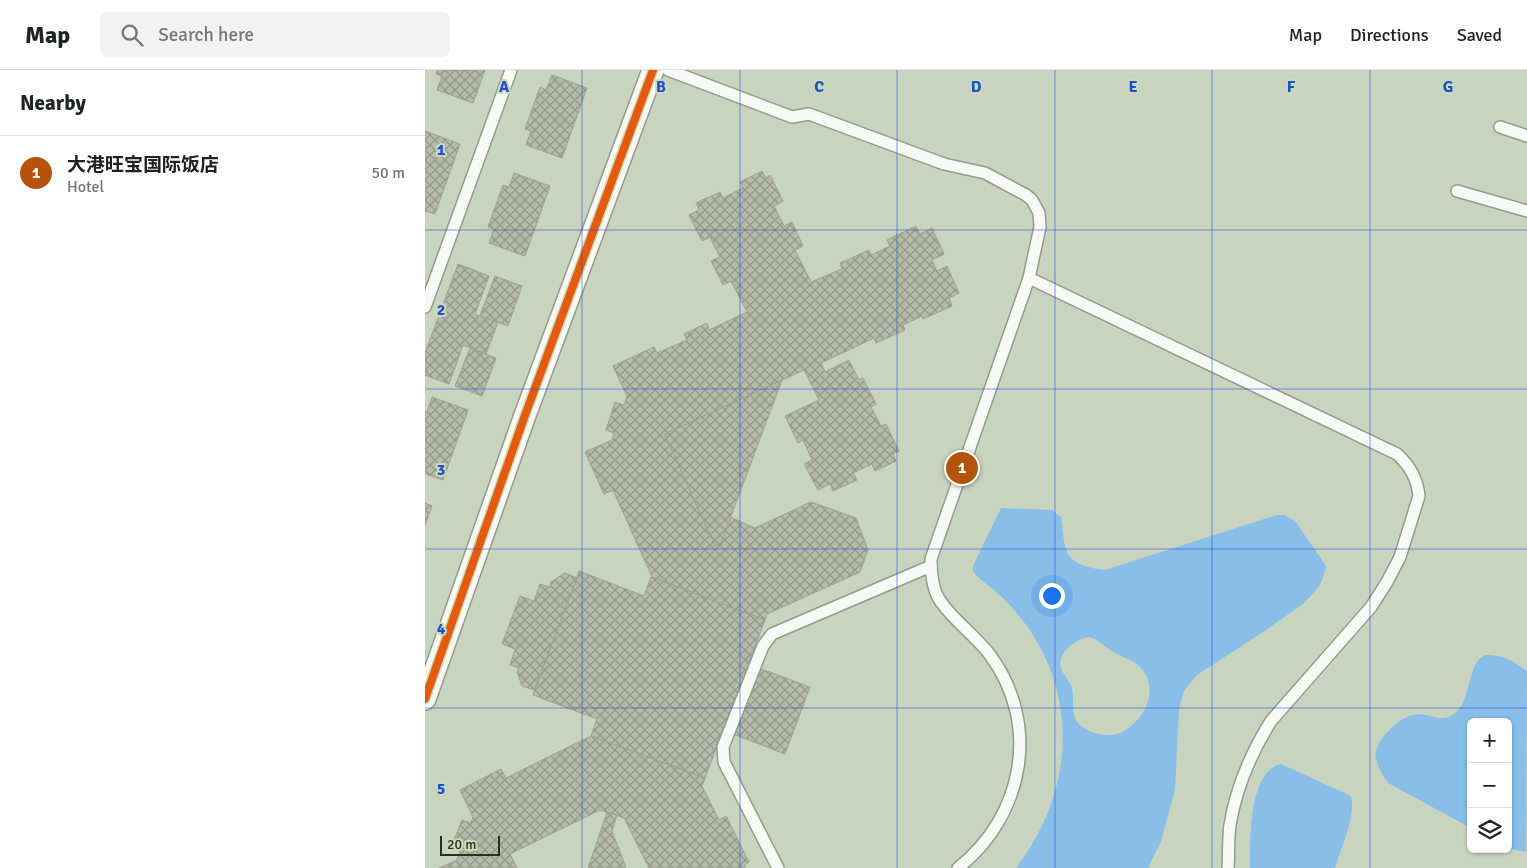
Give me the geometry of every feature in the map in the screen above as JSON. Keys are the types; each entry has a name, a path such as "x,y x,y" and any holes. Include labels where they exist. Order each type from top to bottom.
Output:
{"street":[{"path":"425,699 521,428 653,70"}],"lane":[{"path":"425,307 511,70"},
{"path":"668,70 793,117 809,114 944,164 985,173 1026,194 1039,213 1040,227 1029,278 931,559 933,582 940,602 977,639 1001,672 1010,690 1019,730 1018,771 1006,810 996,828 983,845 958,868"},
{"path":"1500,127 1527,136"},
{"path":"1457,191 1527,211"},
{"path":"1029,278 1397,454 1412,470 1418,487 1419,496 1400,558 1387,582 1371,607 1271,721 1259,740 1249,761 1234,804 1229,827 1228,868"},
{"path":"778,868 724,762 723,747 763,646 772,634 931,566"}],"water":[{"path":"1001,508 1052,510 1061,517 1067,552 1078,563 1095,569 1105,570 1277,515 1284,515 1295,521 1326,566 1318,588 1303,604 1197,675 1184,691 1179,709 1175,790 1161,841 1148,868 1016,868 1034,840 1049,811 1058,780 1062,749 1062,717 1056,686 1044,656 1027,626 1005,600 973,572 973,566","holes":["1084,638 1093,638 1115,653 1138,665 1147,676 1149,694 1143,712 1130,727 1116,734 1102,735 1081,726 1073,712 1072,688 1061,668 1062,657 1073,643"]},
{"path":"1485,655 1497,656 1507,659 1527,671 1526,851 1512,849 1512,718 1467,718 1467,826 1388,783 1376,760 1376,752 1385,735 1396,724 1407,717 1419,714 1442,718 1453,715 1463,703 1472,672 1479,659"},
{"path":"1281,764 1351,796 1350,822 1335,868 1250,868 1251,826 1257,793 1262,780 1270,769"}],"building":[{"path":"437,70 485,70 473,103 437,90 442,76 436,74"},
{"path":"552,75 587,88 562,158 526,145 531,131 525,129 540,87 546,90"},
{"path":"425,131 460,144 435,214 425,211"},
{"path":"762,171 766,178 770,175 783,201 774,206 784,226 792,222 803,246 795,250 811,282 842,269 840,263 869,250 871,255 890,246 887,240 916,226 920,234 932,228 944,254 932,260 937,271 947,266 959,293 949,298 952,306 923,319 922,316 903,325 905,330 876,343 874,338 821,363 825,372 849,360 859,380 863,378 876,404 871,407 881,426 886,424 899,451 893,454 896,461 875,471 872,464 853,473 857,480 833,491 830,484 818,490 804,464 812,460 803,440 798,443 785,416 819,400 804,370 665,434 715,546 721,543 730,517 755,528 811,502 856,518 868,550 860,572 767,614 765,620 652,577 613,490 604,494 585,452 612,440 614,433 606,430 615,402 624,405 627,396 613,366 654,347 657,353 687,340 684,334 707,323 709,330 747,312 731,281 723,285 711,261 720,257 710,237 702,241 689,215 699,210 696,203 720,192 723,198 743,188 740,182"},
{"path":"514,173 550,186 525,256 489,243 494,229 488,227 503,185 509,187"},
{"path":"458,264 489,276 475,314 498,322 486,354 463,345 449,384 425,375 425,353"},
{"path":"495,276 522,286 508,326 480,316"},
{"path":"470,348 496,358 482,396 455,386"},
{"path":"782,380 721,543 715,546 665,434"},
{"path":"432,397 468,410 443,480 425,474 425,411 427,412"},
{"path":"425,503 432,506 425,525"},
{"path":"579,571 644,596 651,577 765,620 748,664 810,687 785,754 723,730 705,778 591,736 597,719 533,695"},
{"path":"565,573 577,578 534,690 522,686 517,672 519,668 510,665 515,649 502,644 520,596 534,601 540,584 550,587 551,582"},
{"path":"591,736 705,778 702,786 719,820 726,816 749,862 744,868 649,868 624,818 600,810 510,854 517,868 439,868 457,860 460,851 451,848 462,820 471,823 473,817 460,790 501,769 506,778"},
{"path":"607,812 617,815 612,831 626,868 588,868"}],"cycle path":[{"path":"425,699 524,418 653,70"}],"place":[{"name":"大港旺宝国际饭店","path":"962,468"}]}
